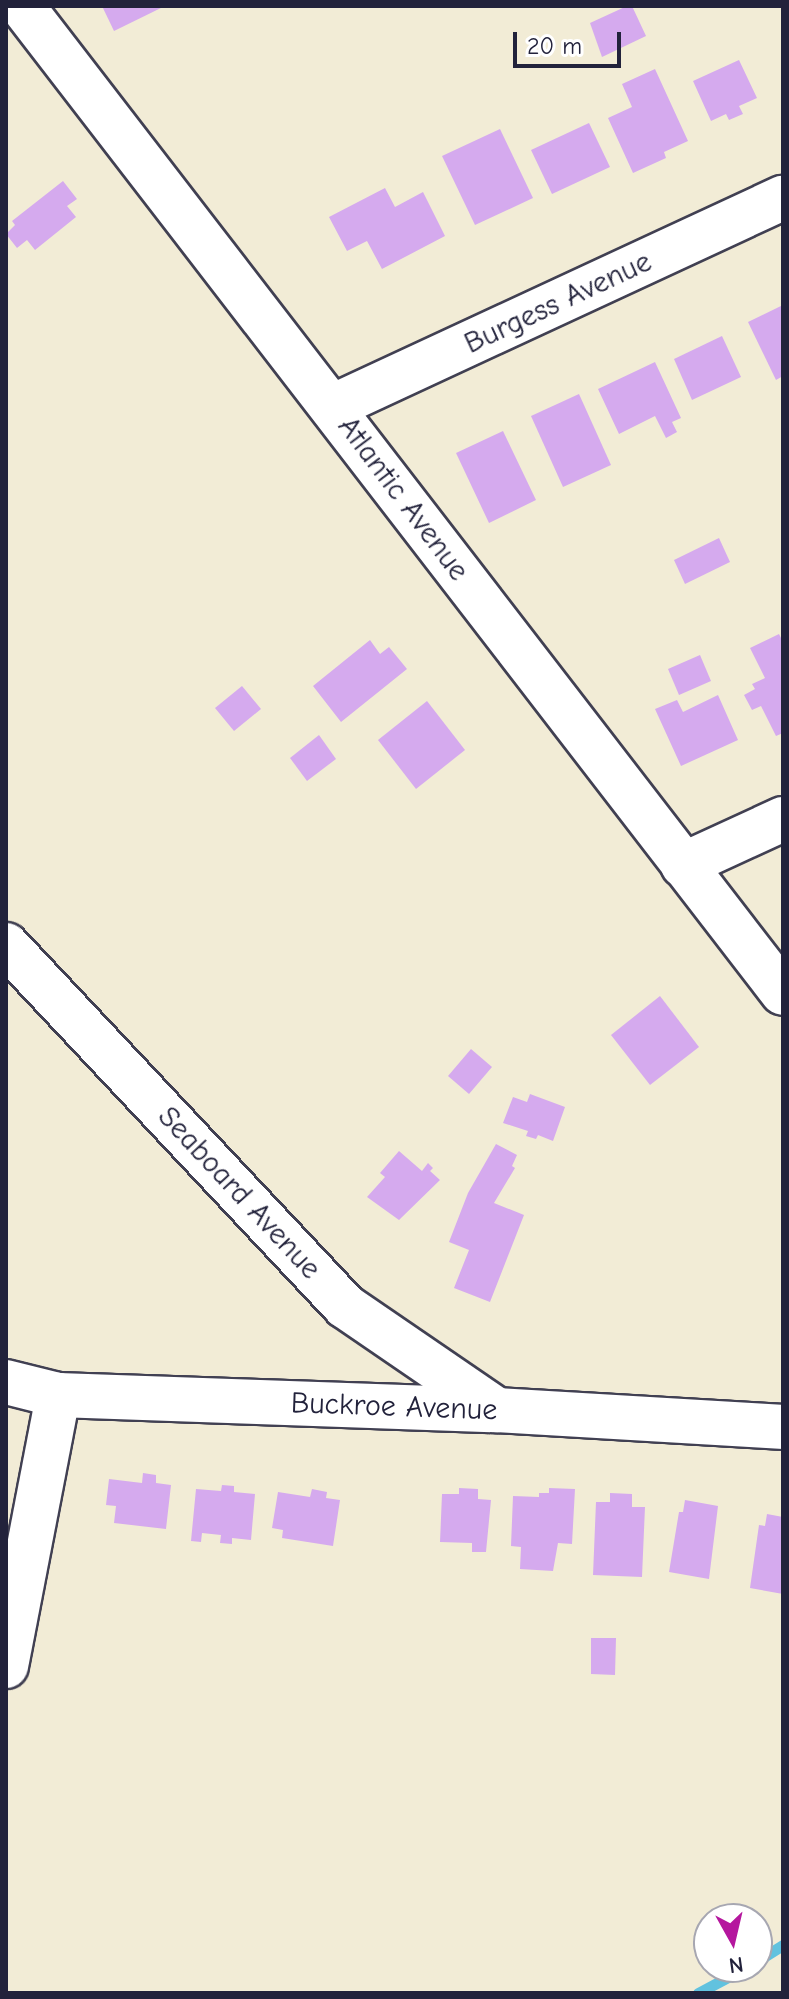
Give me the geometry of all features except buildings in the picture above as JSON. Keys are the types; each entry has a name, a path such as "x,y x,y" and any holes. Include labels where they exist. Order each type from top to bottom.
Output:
{"street":[{"name":"Atlantic Avenue","path":"22,6 783,993"},
{"name":"Burgess Avenue","path":"332,407 783,198"},
{"path":"683,865 783,819"},
{"name":"Seaboard Avenue","path":"6,945 345,1306 497,1410"},
{"name":"Buckroe Avenue","path":"6,1382 58,1395 497,1410 783,1427"},
{"path":"6,1666 58,1395"}],"waterway":[{"path":"773,1951 783,1945"},
{"path":"698,1993 717,1983"}]}
